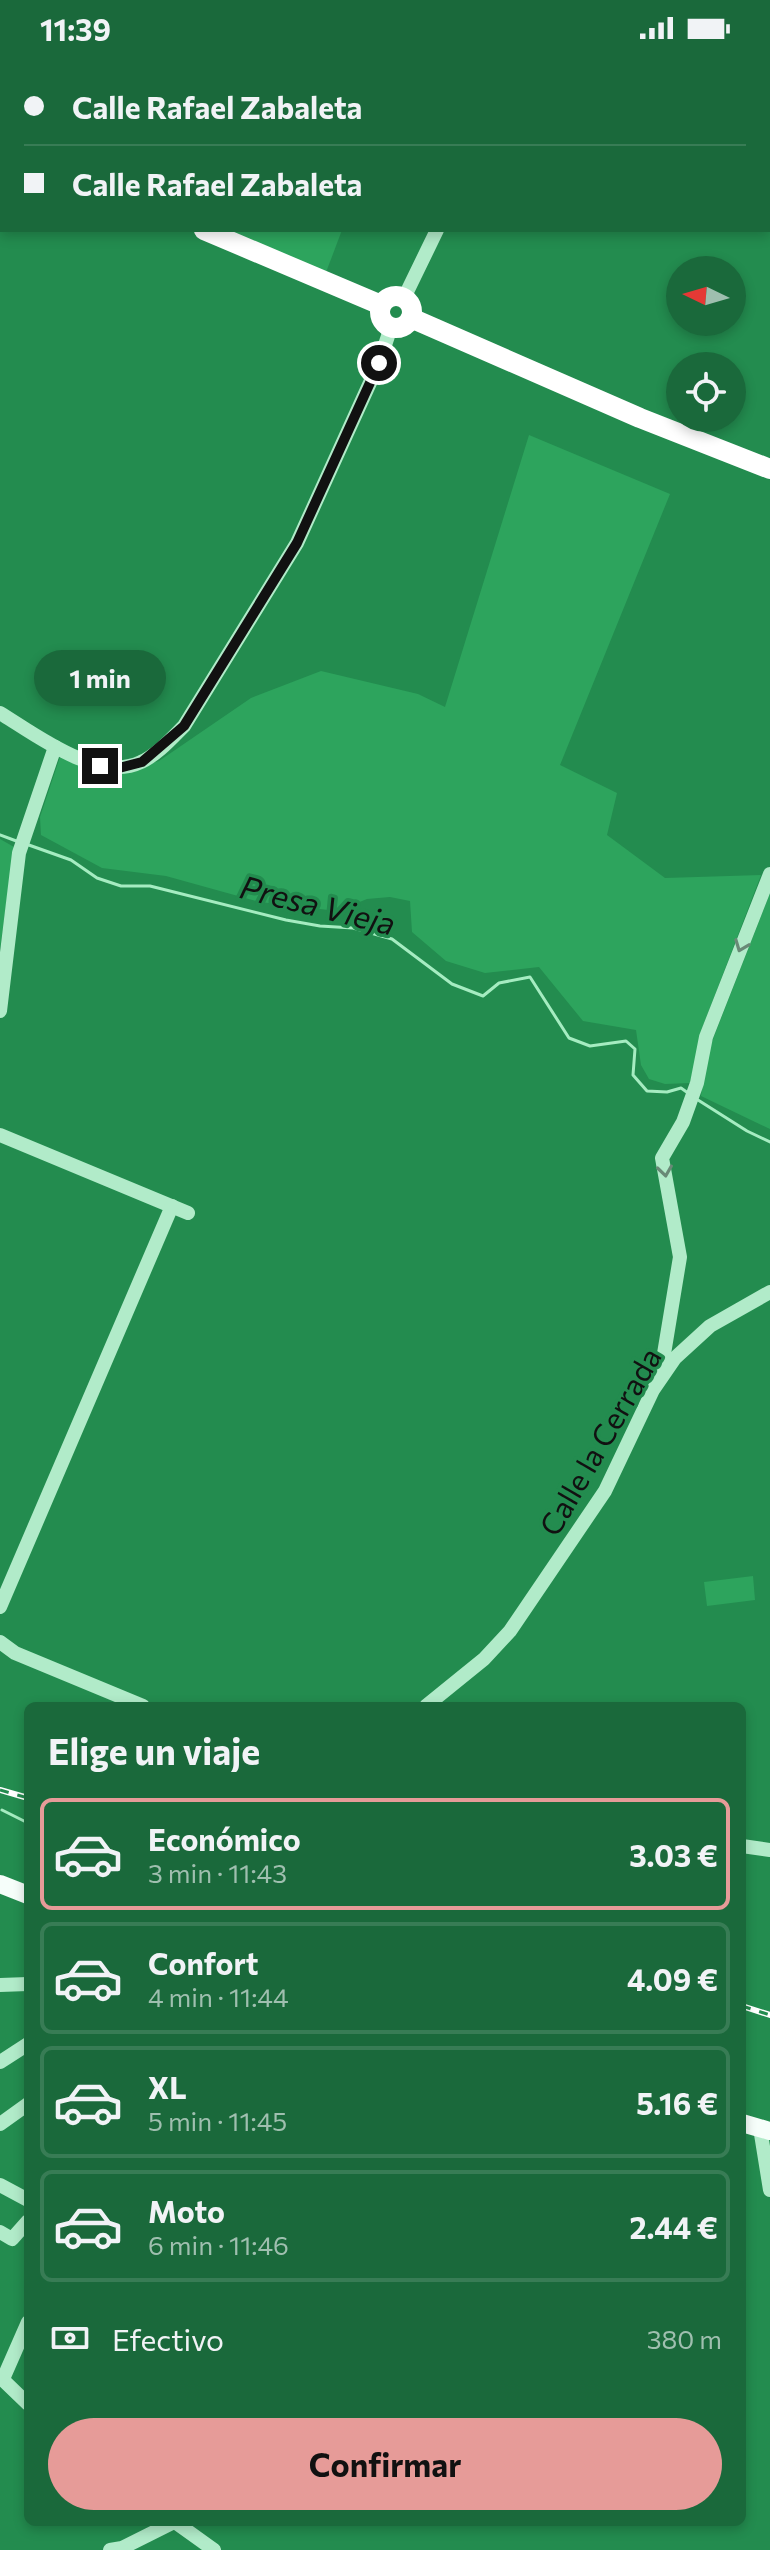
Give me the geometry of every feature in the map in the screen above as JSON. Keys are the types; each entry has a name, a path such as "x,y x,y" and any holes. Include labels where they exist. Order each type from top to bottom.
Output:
{"highway":[{"path":"209,232 381,305"},
{"path":"381,305 389,298 404,298 409,303 411,318"},
{"path":"381,305 383,321 391,327 402,327 411,318"},
{"path":"411,318 640,418 770,469"}],"main road":[{"path":"0,1884 24,1893"}],"street":[{"path":"404,298 436,232"},
{"path":"0,713 55,747 100,766 119,768 142,762 184,726 297,543 379,363 391,327"},
{"path":"0,1011 22,843 55,747"},
{"path":"660,1378 680,1257 662,1158 683,1122 706,1037 770,874"},
{"path":"0,1135 188,1213"},
{"path":"0,1607 172,1206"},
{"name":"Calle la Cerrada","path":"431,1702 469,1673 510,1631 605,1491 660,1378 675,1358 710,1326 770,1292"},
{"path":"0,1642 15,1653 133,1702"},
{"path":"746,1847 770,1850"},
{"path":"0,1985 24,1984"},
{"path":"0,2062 24,2047"},
{"path":"0,2124 24,2107"},
{"path":"752,2126 770,2190"},
{"path":"0,2185 24,2198"},
{"path":"0,2232 12,2239 24,2226"},
{"path":"24,2330 1,2378 24,2399"},
{"path":"110,2550 122,2548 167,2526"},
{"path":"181,2526 214,2550"}],"green space":[{"path":"228,232 341,232 325,275"},
{"path":"529,435 670,494 560,765 617,793 607,835 665,878 761,875 703,1026 690,1083 665,1084 649,1079 641,1065 636,1030 583,1021 539,967 485,973 446,961 412,932 410,901 390,897 367,899 337,911 260,902 166,876 102,868 41,835 40,817 60,757 110,774 159,761 251,698 321,671 418,694 445,707"},
{"path":"0,839 14,847 0,949"},
{"path":"770,893 770,1129 701,1096 706,1057"},
{"path":"753,1576 755,1600 707,1606 704,1582"}],"waterway":[{"name":"Presa Vieja","path":"0,835 19,842"},
{"name":"Presa Vieja","path":"26,844 71,860 97,878 121,886 150,886 286,920 353,928 392,939 452,984 483,996 499,983 530,977 569,1038 590,1046 626,1041 635,1049 633,1075 647,1091 667,1092 681,1088 688,1093"},
{"name":"Presa Vieja","path":"698,1100 770,1142"},
{"path":"2,1810 24,1821"}],"railway":[{"path":"0,1790 24,1797"},
{"path":"746,2007 770,2015"}],"route":[{"path":"100,766 119,768 142,762 184,726 297,543 379,363"}]}
